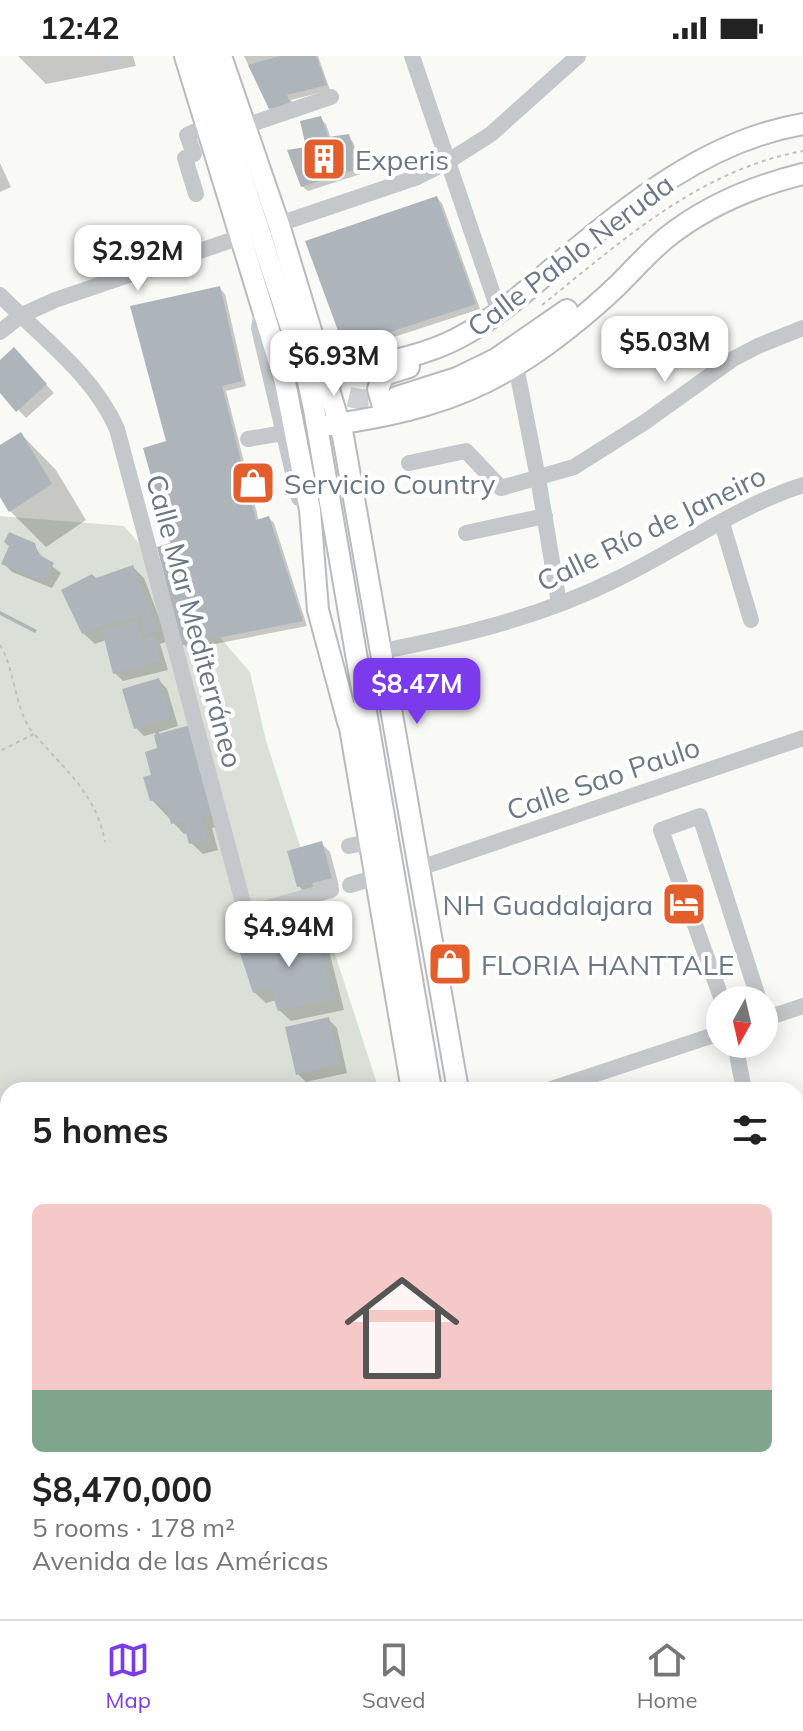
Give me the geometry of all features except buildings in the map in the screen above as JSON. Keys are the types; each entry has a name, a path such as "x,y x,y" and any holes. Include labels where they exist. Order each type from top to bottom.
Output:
{"main road":[{"path":"175,56 191,83"},
{"path":"185,56 205,127 260,231"},
{"path":"202,56 260,231 316,375 340,424 457,1082"},
{"path":"221,56 245,126 260,231 262,308 285,382 289,432 310,510 318,610 348,722"},
{"name":"Calle Pablo Neruda","path":"285,382 414,355 460,337 499,312 628,206 685,168 724,148 803,124"},
{"name":"Calle Pablo Neruda","path":"289,432 340,424 403,403 467,392 516,366 615,288 666,238 705,212 740,194 803,174"},
{"path":"460,337 438,357 389,372 380,379 380,400 391,407 403,403 496,359 666,238"},
{"path":"316,375 317,427 430,1082"},
{"path":"311,448 331,561 358,844 374,878 411,1082"}],"street":[{"path":"412,56 499,312"},
{"path":"0,332 20,316 55,300 384,189 447,162 491,134 578,56"},
{"path":"245,126 331,97"},
{"path":"196,194 185,158 194,154 187,135 205,127"},
{"name":"Calle Mar Mediterráneo","path":"0,295 92,386 107,407 117,429 246,914 331,890"},
{"path":"248,439 289,432 259,328 262,308"},
{"path":"409,463 466,451 501,488 574,467 645,422 733,359 803,328"},
{"path":"516,366 559,603"},
{"name":"Calle Río de Janeiro","path":"382,651 474,631 559,603 613,581 769,497 803,485"},
{"path":"466,533 545,516"},
{"path":"722,523 751,620"},
{"name":"Calle Sao Paulo","path":"420,868 803,738"},
{"path":"717,986 661,830 700,816 755,986"},
{"path":"350,885 374,878"},
{"path":"778,1014 803,1006"},
{"path":"572,1082 706,1038"},
{"path":"738,1058 742,1082"}],"path":[{"path":"540,307 651,219 693,191 730,172 776,156 803,151"},
{"path":"0,645 10,660 19,701 34,734 81,786 95,807 105,842"},
{"path":"0,751 34,734"}],"shaded area":[{"path":"0,516 124,526 250,672 266,741 376,1082 0,1082"}],"tunnel":[{"path":"282,341 303,371 329,390 361,399 397,397"},
{"path":"288,361 311,448"}],"place":[{"name":"Experis","path":"324,159"},
{"name":"Servicio Country","path":"253,483"},
{"name":"NH Guadalajara","path":"684,904"},
{"name":"FLORIA HANTTALE","path":"450,964"}]}
